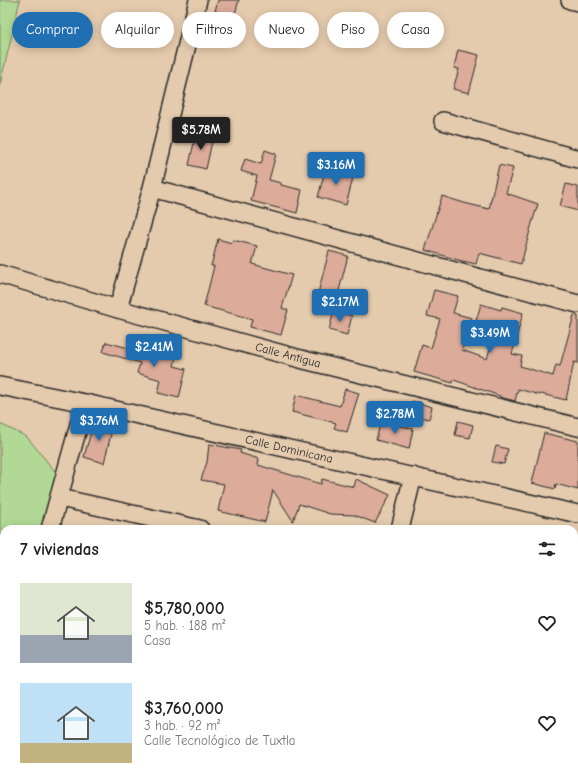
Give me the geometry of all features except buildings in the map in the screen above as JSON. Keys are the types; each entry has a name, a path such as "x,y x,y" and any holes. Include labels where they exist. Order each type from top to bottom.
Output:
{"street":[{"path":"118,309 152,188 198,0"},
{"path":"570,0 578,2"},
{"path":"443,121 578,159"},
{"path":"152,188 578,304"},
{"name":"Calle Antigua","path":"0,274 118,309 308,361 578,427"},
{"name":"Calle Dominicana","path":"0,386 85,403 578,514"},
{"path":"51,525 60,498 85,403"},
{"path":"401,525 413,476"},
{"path":"60,498 182,525"}],"green space":[{"path":"0,0 20,0 17,12 12,12 12,34 0,85"},
{"path":"0,424 27,437 58,475 44,525 0,525"}]}
